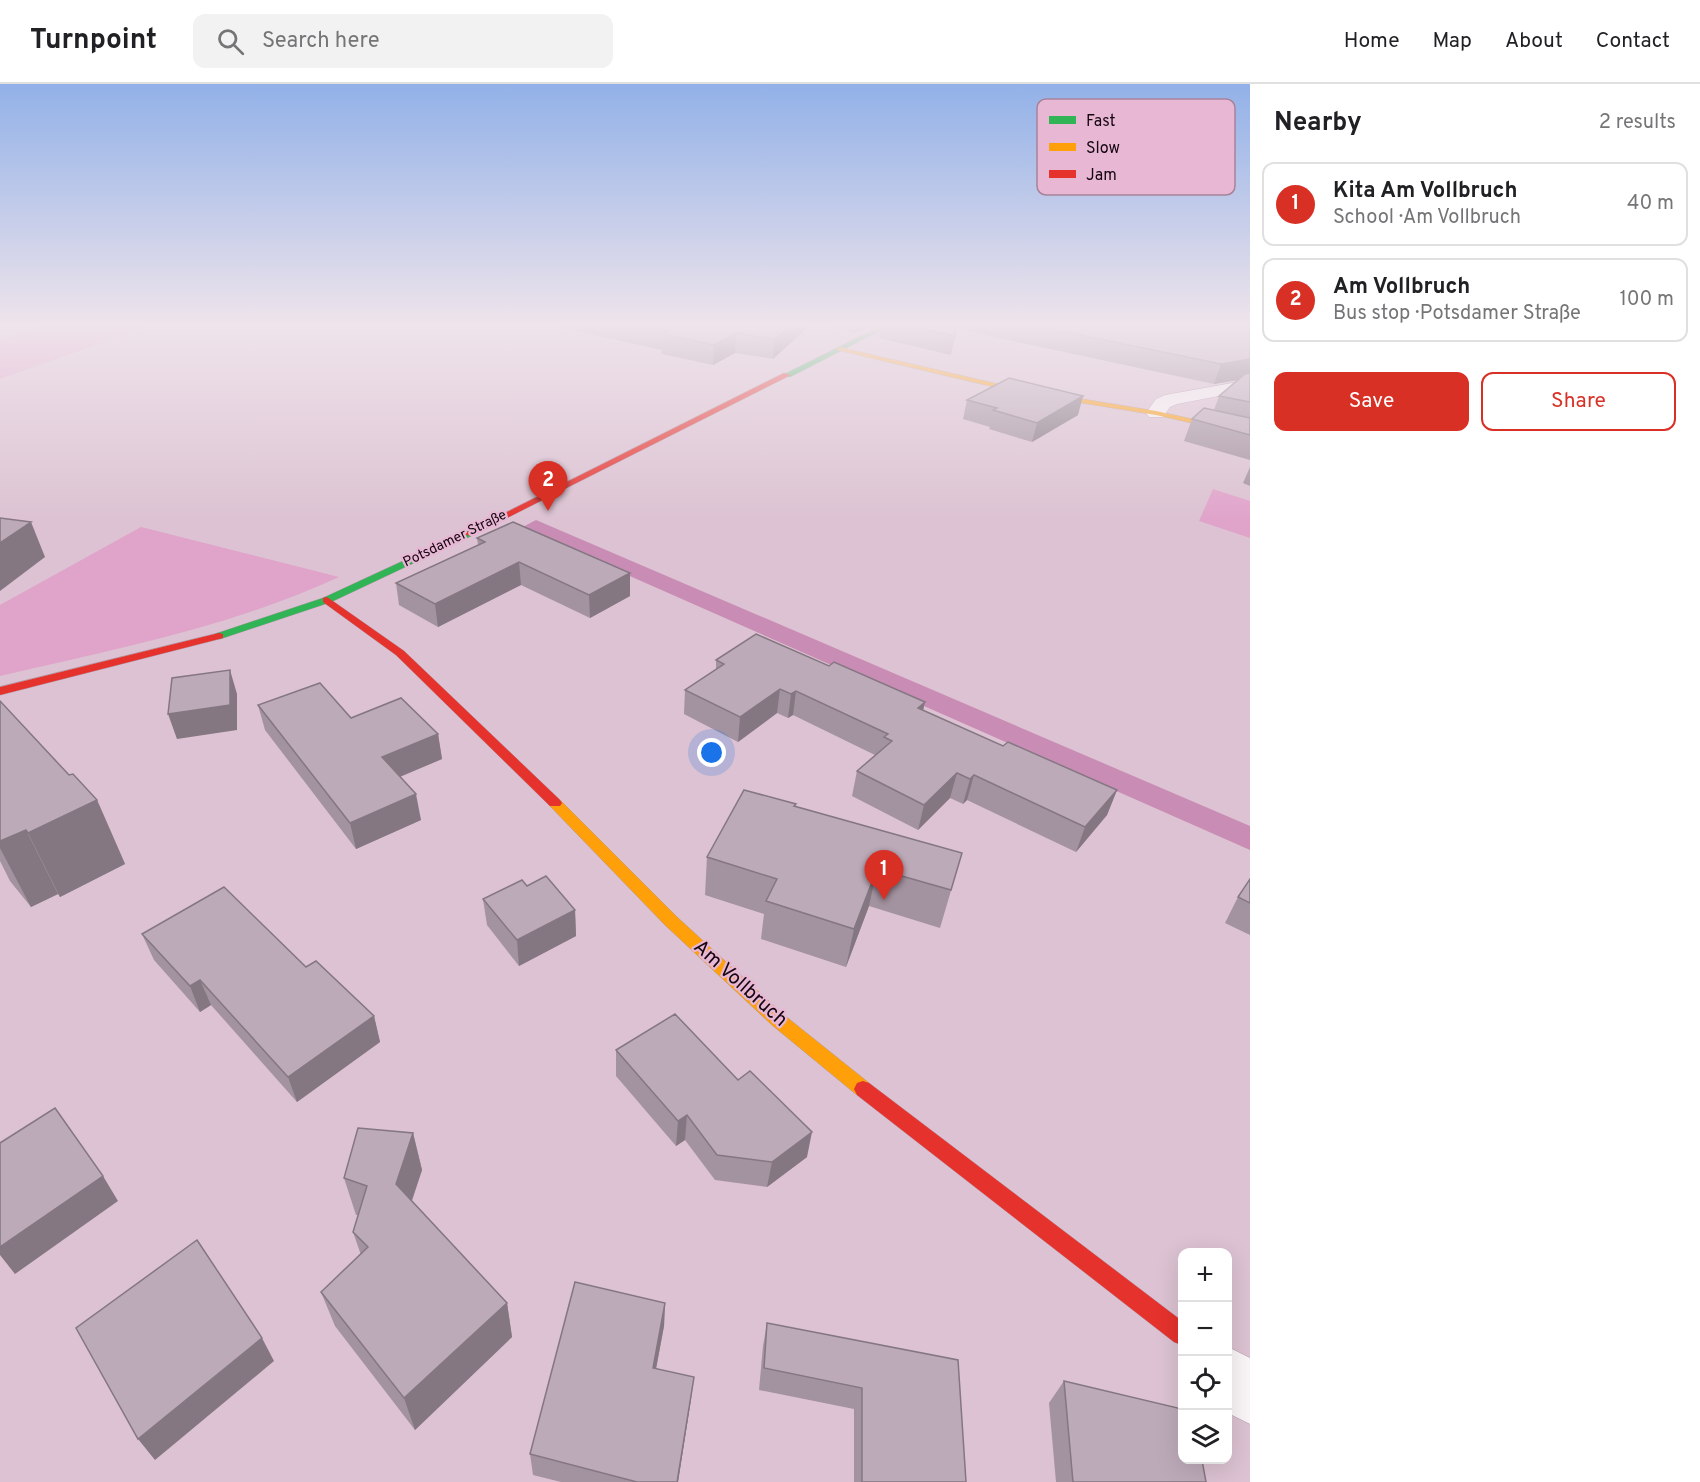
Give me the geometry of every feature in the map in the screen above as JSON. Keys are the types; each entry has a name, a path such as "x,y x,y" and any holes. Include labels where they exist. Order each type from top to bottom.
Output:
{"street":[{"name":"Potsdamer Straße","path":"0,691 204,641 327,600 447,544 756,391"},
{"path":"1023,391 1156,413 1250,434"},
{"path":"1156,413 1163,403 1172,399 1215,391"},
{"name":"Am Vollbruch","path":"327,600 400,653 508,756 671,921 778,1020 867,1092 1178,1331"},
{"path":"1232,1380 1250,1396"}],"shaded area":[{"path":"1213,489 1250,501 1250,538 1199,521"},
{"path":"536,520 1250,826 1250,850 521,528"},
{"path":"141,527 339,577 298,595 215,623 0,676 0,605"}],"building":[{"path":"984,391 1063,391 1083,396 1037,423 967,400"},
{"path":"1225,391 1250,391 1250,402 1219,396"},
{"path":"1204,408 1250,418 1250,435 1192,419"},
{"path":"0,518 31,522 0,543"},
{"path":"513,522 630,573 589,595 519,562 435,604 396,583 485,542 477,538"},
{"path":"756,634 829,666 834,662 925,702 918,708 1003,746 1008,742 1117,790 1085,827 974,775 970,779 957,773 924,805 857,771 892,741 884,737 888,734 796,691 791,694 780,689 740,717 685,690 724,664 716,660"},
{"path":"230,670 230,705 168,714 172,678"},
{"path":"320,683 351,718 401,698 438,734 382,757 416,794 350,823 258,705"},
{"path":"0,701 69,775 73,774 97,800 28,833 26,830 0,841"},
{"path":"744,790 962,853 951,890 877,869 854,929 766,901 777,879 707,857"},
{"path":"546,876 575,910 517,940 483,899 522,880 527,886"},
{"path":"1250,879 1250,903 1238,897"},
{"path":"224,887 306,967 316,961 374,1016 288,1077 200,980 190,986 142,934"},
{"path":"675,1014 738,1080 750,1071 812,1132 772,1162 717,1155 687,1115 678,1121 616,1050"},
{"path":"55,1108 103,1176 0,1247 0,1143"},
{"path":"358,1128 413,1133 396,1184 507,1303 404,1398 321,1292 368,1247 353,1232 367,1186 344,1178"},
{"path":"197,1240 262,1338 138,1439 76,1328"},
{"path":"575,1282 665,1303 653,1368 694,1377 677,1482 637,1482 530,1454"},
{"path":"767,1323 958,1360 966,1482 862,1482 862,1388 764,1368"},
{"path":"1064,1381 1178,1408 1178,1464 1203,1464 1206,1482 1073,1482"}],"traffic: fast":[{"path":"219,636 327,600 468,534"}],"traffic: slow":[{"path":"1023,391 1156,413 1250,434"},
{"path":"555,803 671,921 778,1020 863,1089"}],"traffic: jam":[{"path":"468,534 754,391"},
{"path":"327,600 400,653 555,803"},
{"path":"0,691 219,636"},
{"path":"863,1089 1178,1331"}],"place":[{"name":"Am Vollbruch","path":"548,511"},
{"name":"Kita Am Vollbruch","path":"884,900"}]}
